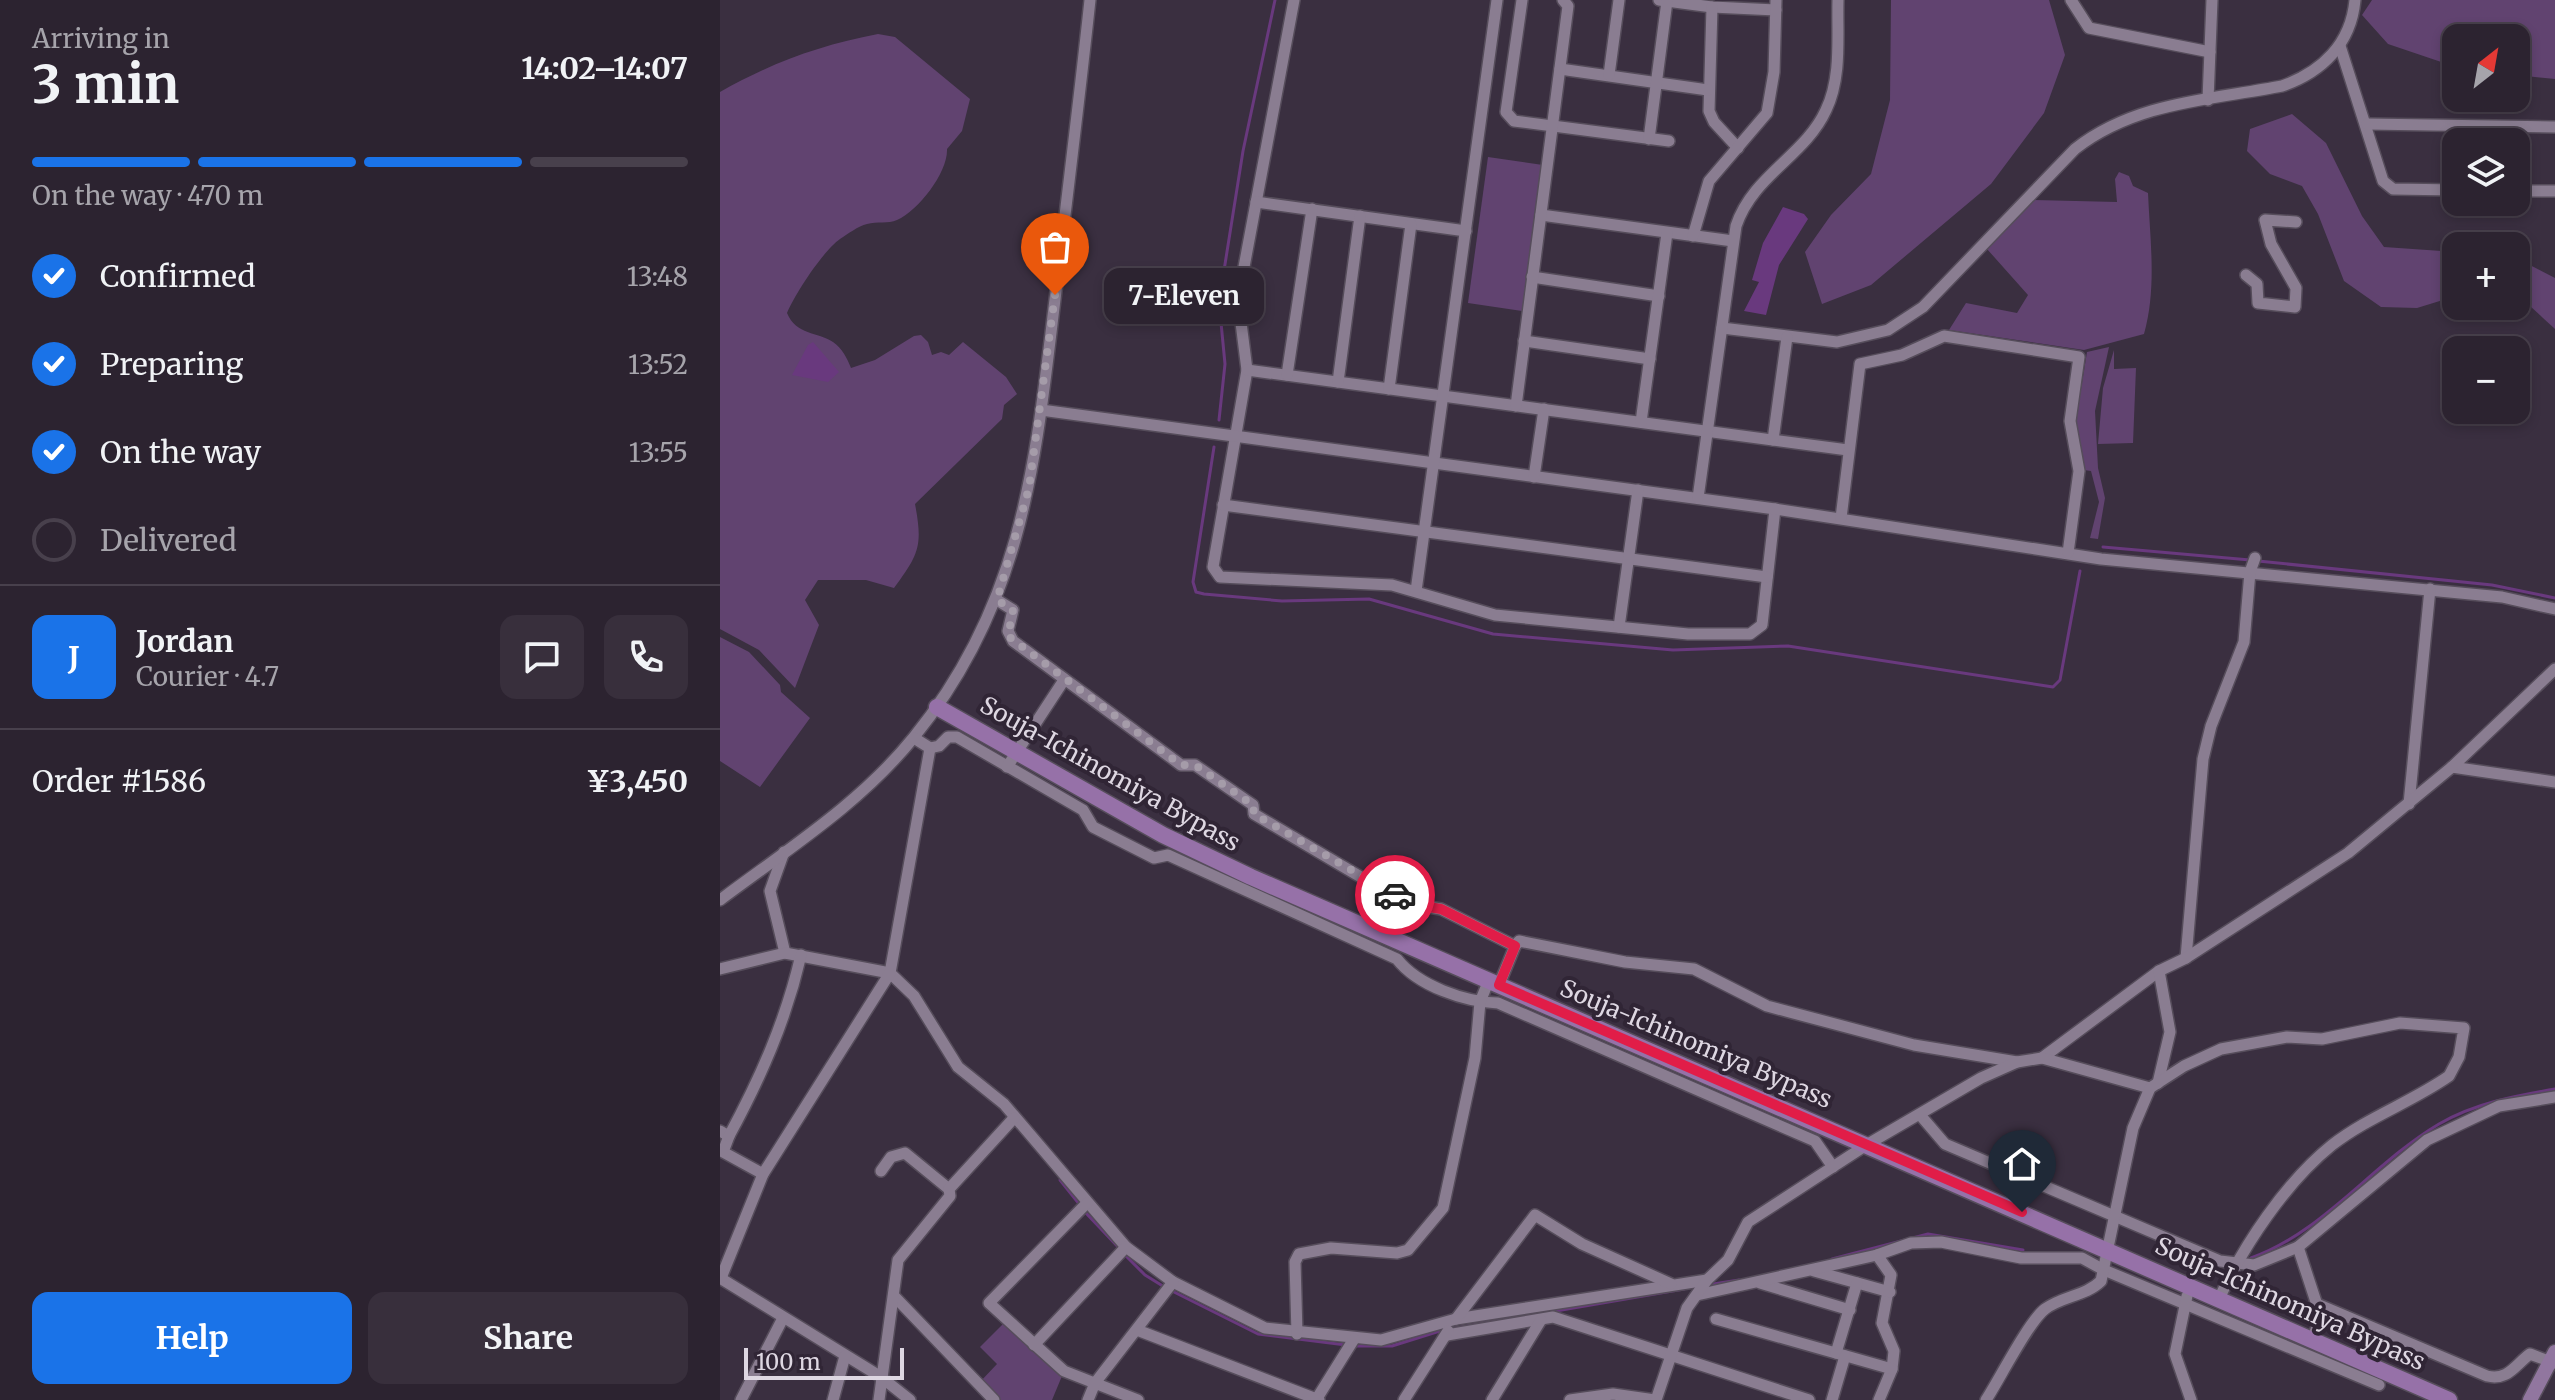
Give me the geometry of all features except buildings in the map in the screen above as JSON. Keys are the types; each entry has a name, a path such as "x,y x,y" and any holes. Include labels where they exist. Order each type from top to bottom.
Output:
{"highway":[{"name":"Souja-Ichinomiya Bypass","path":"937,707 1163,835 2312,1340 2380,1378 2449,1400"}],"main road":[{"path":"2530,1400 2553,1359"}],"street":[{"path":"720,900 859,794 914,738 965,664 997,600 1021,526 1041,410 1090,0"},
{"path":"1294,0 1238,299 1247,370 1213,567 1220,577 1392,585 1495,615 1688,634 1750,634 1762,625 1775,509"},
{"path":"1416,591 1497,0"},
{"path":"1522,0 1506,112 1514,121 1669,141"},
{"path":"1516,406 1568,6 1563,0"},
{"path":"1609,75 1619,0"},
{"path":"1659,0 1712,7 1776,5 1771,98 1758,127 1709,181 1693,236"},
{"path":"1698,498 1733,241 1743,206 1752,193 1809,134 1827,110 1836,71 1838,0"},
{"path":"2071,0 2089,28 2210,52"},
{"path":"2208,100 2212,0"},
{"path":"1722,328 1837,342 1866,338 1908,319 2075,149 2094,134 2131,114 2282,86 2306,78 2340,46 2355,0"},
{"path":"1649,139 1656,82 1673,1"},
{"path":"1712,7 1708,90 1714,122 1738,148"},
{"path":"2340,46 2383,181 2393,189 2442,190"},
{"path":"1560,69 1708,90"},
{"path":"2367,124 2555,127"},
{"path":"2530,191 2555,191"},
{"path":"1256,202 1466,231"},
{"path":"1287,375 1312,209"},
{"path":"1541,215 1733,241"},
{"path":"1338,382 1360,216"},
{"path":"2246,275 2257,284 2258,303 2295,307 2296,288 2271,244 2265,220 2296,222"},
{"path":"1389,389 1411,224"},
{"path":"1641,422 1667,233"},
{"path":"1532,277 1659,296"},
{"path":"1841,518 1860,364 1902,355 1944,336 2079,357 2070,421 2079,471 2068,553"},
{"path":"1773,440 1787,337"},
{"path":"1524,341 1650,359"},
{"path":"1247,370 1848,450"},
{"path":"1534,477 1544,409"},
{"path":"1041,410 1698,498 2068,553 2252,564 2502,597 2555,609"},
{"path":"1619,627 1638,490"},
{"path":"1223,505 1767,577"},
{"path":"2186,958 2203,759 2211,726 2244,642 2252,564"},
{"path":"2409,804 2430,589"},
{"path":"997,600 1013,610 1008,636 1013,641 1181,765 1195,765 1253,805 1254,814 1328,859 1416,905 1441,909 1515,946"},
{"path":"2042,1058 2159,971 2186,958 2305,883 2409,804 2555,669"},
{"path":"1007,767 1064,680"},
{"path":"914,738 930,748 939,746 948,737 957,737 1083,810 1093,827 1154,858 1168,855 1397,959 1407,972 1473,1003 1498,1003 1815,1141 1833,1167"},
{"path":"910,1400 881,1377 721,1278 763,1174 890,973 930,748"},
{"path":"2452,767 2555,782"},
{"path":"784,852 770,891 785,953"},
{"path":"1297,1334 1295,1262 1299,1254 1331,1248 1397,1253 1408,1250 1443,1208 1475,1058 1480,1002 1519,941 1625,962 1694,969 1767,1006 1914,1045 2017,1062"},
{"path":"720,969 785,953 890,973 914,996 958,1067 1004,1104 1083,1207 1124,1250 1170,1287 1254,1324 1351,1344 1672,1284 1702,1287 1759,1283 1877,1255 1911,1243 1941,1242 2021,1258 2082,1258 2184,1303 2380,1378 2384,1400"},
{"path":"763,1174 723,1152 724,1134 774,1047 791,1001 800,958"},
{"path":"1986,1400 2042,1311 2069,1296 2093,1289 2101,1281 2133,1128 2154,1086 2170,1032 2159,971"},
{"path":"1570,1400 1613,1394 1656,1400 1687,1308 1728,1260 1748,1222 1868,1144 1921,1116 1981,1078 2017,1062 2042,1058 2154,1086 2221,1049 2287,1037 2322,1039 2400,1023 2464,1028 2459,1057 2449,1076 2332,1145 2284,1190 2237,1264 2219,1299"},
{"path":"1921,1116 1945,1144 2114,1213 2220,1261 2254,1265 2298,1247 2427,1140 2499,1106 2555,1097"},
{"path":"949,1189 1014,1118"},
{"path":"879,1400 898,1260 950,1196 949,1189 905,1153 891,1157 881,1171"},
{"path":"1083,1207 989,1303 1064,1371 1138,1400"},
{"path":"1404,1400 1450,1327 1535,1215 1582,1244 1672,1284"},
{"path":"2298,1247 2321,1317 2312,1340"},
{"path":"1034,1345 1124,1250"},
{"path":"1877,1255 1891,1275 1882,1323 1894,1351 1892,1369 1879,1400"},
{"path":"1813,1270 1890,1292"},
{"path":"1759,1283 1850,1310"},
{"path":"1832,1400 1857,1283"},
{"path":"1088,1400 1095,1383 1170,1287"},
{"path":"2191,1287 2184,1303 2175,1354 2191,1400"},
{"path":"895,1297 994,1400"},
{"path":"2317,1304 2487,1376 2512,1372 2530,1354 2553,1359"},
{"path":"1450,1327 1553,1317 1809,1400"},
{"path":"741,1400 783,1318"},
{"path":"1716,1319 1892,1369"},
{"path":"1492,1400 1541,1320"},
{"path":"1137,1330 1317,1400 1351,1344"},
{"path":"833,1400 845,1356"}],"shaded area":[{"path":"1891,0 2049,0 2065,55 2044,113 1991,184 1871,285 1822,304 1805,252 1831,215 1871,174 1890,100"},
{"path":"2372,0 2555,0 2555,79 2530,76 2530,24 2442,24 2442,62 2388,44 2362,15"},
{"path":"878,34 895,37 970,99 962,131 947,149 943,168 923,199 897,220 864,225 840,239 810,273 787,313 802,329 836,344 851,368 875,360 914,336 921,335 928,342 932,355 941,352 949,355 963,342 1006,377 1017,394 1004,405 1002,419 915,504 919,530 917,549 894,588 866,580 818,580 805,600 819,625 795,688 759,650 720,629 720,92 796,56"},
{"path":"2292,114 2326,143 2362,216 2384,247 2442,251 2442,300 2417,308 2381,307 2344,281 2318,214 2302,186 2270,174 2247,151 2250,129"},
{"path":"1488,157 1543,165 1522,311 1468,303"},
{"path":"2119,172 2129,176 2133,186 2148,193 2152,282 2144,334 2084,350 1949,330 1966,303 2017,313 2028,295 1987,249 2034,200 2117,202 2115,179"},
{"path":"1783,207 1804,214 1808,219 1779,265 1766,315 1744,311 1759,282 1752,280 1763,243"},
{"path":"2530,265 2555,278 2555,329 2530,306"},
{"path":"813,342 839,372 828,382 792,375 808,345"},
{"path":"2109,347 2095,411 2098,468 2105,498 2098,539 2090,538 2099,502 2091,471 2084,470 2076,420 2087,352"},
{"path":"2114,350 2114,369 2136,368 2133,443 2098,444 2103,388"},
{"path":"720,637 749,652 780,685 781,692 810,718 760,787 720,761"},
{"path":"1005,1322 1062,1376 1052,1400 997,1400 979,1383 997,1364 980,1347"}],"waterway":[{"path":"1219,420 1225,364 1219,302 1243,151 1275,0"},
{"path":"1214,447 1193,582 1196,592 1204,594 1282,601 1369,599 1493,634 1673,650 1788,646 2053,687 2060,680 2080,571"},
{"path":"2103,547 2250,560"},
{"path":"2258,561 2492,585 2555,598"},
{"path":"2251,1258 2302,1232 2439,1124 2481,1106 2555,1089"},
{"path":"1060,1180 1080,1205"},
{"path":"1084,1211 1120,1249"},
{"path":"1832,1259 1928,1234 2023,1250"},
{"path":"1125,1255 1145,1275 1166,1288"},
{"path":"1707,1285 1739,1280"},
{"path":"1451,1329 1684,1289"},
{"path":"1172,1291 1258,1334 1346,1345"},
{"path":"1353,1346 1392,1346 1443,1330"}],"way so far":[{"path":"1055,295 1029,488 1021,526 997,600 1013,610 1008,636 1181,765 1195,765 1253,805 1254,814 1395,895"}],"place":[{"name":"7-Eleven","path":"1055,295"}],"route":[{"path":"1395,895 1416,905 1441,909 1515,946 1499,985 2022,1212"}]}
